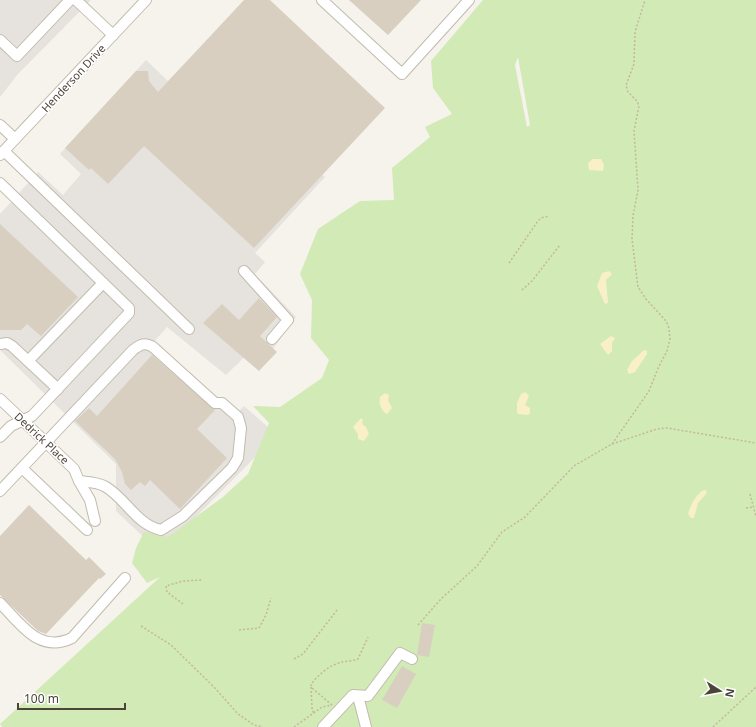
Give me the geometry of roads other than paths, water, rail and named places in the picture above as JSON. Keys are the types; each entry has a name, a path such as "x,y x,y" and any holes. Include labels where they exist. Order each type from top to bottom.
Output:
{"street":[{"path":"0,40 17,56 70,0"},
{"path":"76,0 113,34"},
{"name":"Henderson Drive","path":"2,153 146,0"},
{"path":"322,0 402,74 469,0"},
{"path":"0,125 15,139"},
{"path":"2,153 189,329"},
{"path":"0,183 129,308 129,313 32,416 2,432"},
{"path":"244,271 288,320 272,339"},
{"path":"28,361 103,283"},
{"path":"0,344 7,343 58,388"},
{"path":"0,491 133,350 142,344 147,343 153,347 216,402 222,403 238,417 241,428 239,450 238,458 232,468 183,516 161,530 147,525 105,486 96,483 78,481"},
{"name":"Dedrick Place","path":"0,399 74,469 78,481 90,500 95,521"},
{"path":"22,468 87,530"},
{"path":"0,603 31,635 46,643 61,644 72,638 125,578"},
{"path":"323,727 356,696 368,696 400,653 412,659"},
{"path":"356,696 366,727"}]}
